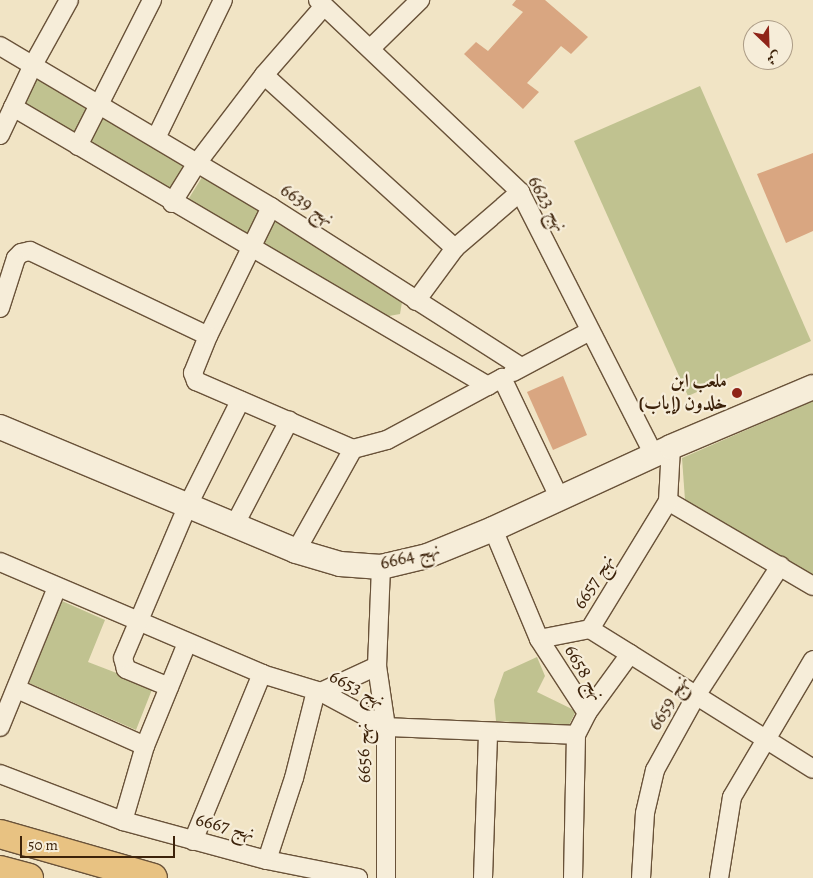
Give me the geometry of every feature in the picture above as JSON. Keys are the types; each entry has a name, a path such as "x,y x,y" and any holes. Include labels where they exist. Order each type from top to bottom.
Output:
{"highway":[{"path":"0,834 153,878"},
{"path":"0,870 30,878"}],"street":[{"path":"0,135 33,65 69,0"},
{"path":"78,146 152,0"},
{"path":"156,138 223,0"},
{"path":"371,48 420,0"},
{"path":"172,203 197,163 321,3"},
{"name":"نهج 6623","path":"321,3 371,48 520,192 590,332 663,451"},
{"name":"نهج 6639","path":"0,46 97,106 156,138 271,207 416,302 521,366"},
{"path":"264,75 455,248"},
{"path":"13,107 172,203 495,382 560,499"},
{"path":"416,302 455,248 520,192"},
{"path":"271,207 208,336 194,377 240,401 353,449 387,440 521,366 590,332"},
{"path":"1,300 16,258 21,253 30,251 208,336"},
{"name":"نهج 6664","path":"0,427 187,508 296,551 340,564 380,567 426,556 493,529 663,451 813,387"},
{"path":"169,687 126,670 123,658 187,508 240,401"},
{"path":"234,526 289,421"},
{"path":"296,551 353,449"},
{"name":"نهج 6657","path":"663,451 668,501 590,629 697,694 813,769"},
{"path":"668,501 813,586"},
{"name":"نهج 6658","path":"493,529 539,639 588,713 576,735 573,878"},
{"name":"نهج 6653","path":"0,562 186,643 262,674 318,692 386,727 576,735"},
{"name":"نهج 6659","path":"641,878 649,790 656,770 697,694 780,566"},
{"name":"نهج 6656","path":"380,567 377,666 386,727 386,878"},
{"path":"0,727 57,587"},
{"path":"539,639 590,629"},
{"path":"122,821 146,746 186,643"},
{"path":"588,713 630,654"},
{"path":"720,878 732,797 764,739 813,660"},
{"path":"267,860 294,778 318,692 377,666"},
{"path":"193,841 262,674"},
{"path":"17,689 146,746"},
{"path":"483,878 488,732"},
{"name":"نهج 6667","path":"0,774 122,821 267,860 358,878"}],"green space":[{"path":"39,76 91,106 77,137 21,105"},
{"path":"700,86 811,341 688,396 574,141"},
{"path":"103,114 193,168 175,197 88,144"},
{"path":"204,174 265,211 249,242 186,203"},
{"path":"273,216 395,294 402,302 400,314 378,318 258,247"},
{"path":"813,401 813,576 685,500 682,458"},
{"path":"62,601 105,620 88,662 153,687 136,730 29,683"},
{"path":"537,657 545,676 537,692 576,711 569,725 496,721 494,700 504,672"}],"building":[{"path":"516,0 545,0 588,37 571,54 561,46 527,83 539,92 523,109 464,54 476,42 488,51 523,12 512,5"},
{"path":"813,153 813,231 786,243 757,174"},
{"path":"563,376 587,435 553,450 527,392"}],"place":[{"name":"ملعب ابن خلدون (إياب)","path":"737,393"}]}
